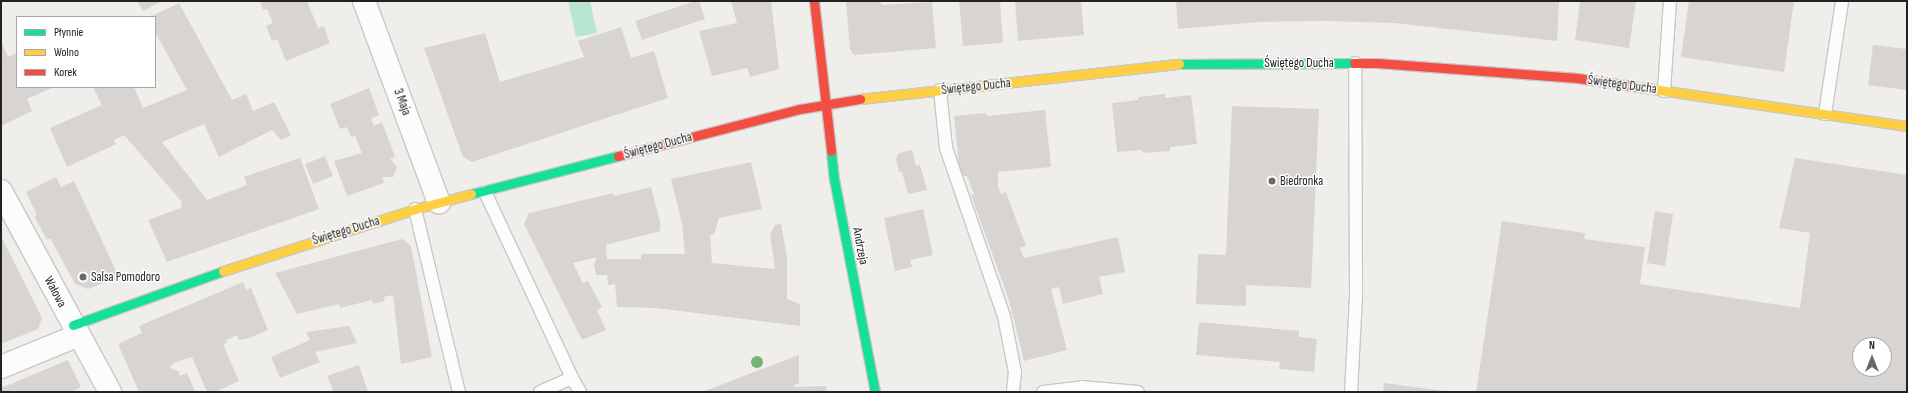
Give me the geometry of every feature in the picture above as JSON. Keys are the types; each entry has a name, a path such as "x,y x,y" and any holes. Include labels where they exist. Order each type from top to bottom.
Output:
{"street":[{"name":"3 Maja","path":"364,1 439,203"},
{"name":"Andrzeja","path":"814,1 824,104 834,179 875,392"},
{"name":"Świętego Ducha","path":"1,368 76,330 252,260 439,203 824,104 1190,63 1377,63 1577,78 1907,126"},
{"name":"Wałowa","path":"1,191 110,392"}],"lane":[{"path":"1664,91 1670,1"},
{"path":"1825,114 1842,1"},
{"path":"1351,392 1356,297 1356,63"},
{"path":"940,90 946,148 1004,316 1015,372 1013,392"},
{"path":"485,192 572,378 580,392"},
{"path":"414,210 460,392"},
{"path":"540,392 572,378"},
{"path":"1043,392 1082,388 1138,392"}],"green space":[{"path":"568,1 590,1 597,33 576,37"}],"building":[{"path":"137,1 162,1 143,11"},
{"path":"260,1 307,1 318,28 324,26 330,43 286,61 277,39 272,41 266,26 273,23 267,9 263,10"},
{"path":"699,1 705,19 642,40 635,21"},
{"path":"731,1 771,1 779,69 750,77 747,68 712,76 699,31 737,23"},
{"path":"846,1 879,1 882,5 932,2 936,48 854,55 850,49"},
{"path":"959,1 1000,1 1003,43 963,46"},
{"path":"1015,1 1081,1 1084,35 1018,41"},
{"path":"1176,1 1559,1 1557,41 1394,23 1325,21 1259,22 1178,29"},
{"path":"1580,1 1636,1 1629,48 1575,40"},
{"path":"1689,1 1794,1 1784,72 1681,57"},
{"path":"179,3 232,100 246,94 253,111 274,102 291,135 281,140 272,130 219,157 204,124 162,142 207,200 247,185 244,177 300,158 319,209 167,262 148,220 181,208 182,202 124,135 114,140 116,144 67,167 50,128 102,105 94,88 134,88 143,108 187,90 156,34 156,16 152,16"},
{"path":"621,27 631,58 654,51 668,98 472,162 463,157 424,48 485,33 500,82 584,57 578,41"},
{"path":"1,42 8,57 16,53 16,88 52,88 27,99 32,111 1,126"},
{"path":"1873,45 1907,49 1907,90 1868,85"},
{"path":"369,88 379,115 371,118 374,126 382,122 395,157 390,159 397,167 393,177 382,177 384,183 347,196 334,161 362,153 355,136 351,137 347,127 340,129 330,104"},
{"path":"1165,94 1165,98 1191,95 1197,144 1170,147 1170,151 1143,153 1142,150 1117,152 1112,103 1138,100 1138,97"},
{"name":"Biedronka","path":"1232,106 1319,109 1311,288 1246,285 1246,306 1196,304 1198,254 1226,255"},
{"path":"1045,110 1051,167 998,172 998,187 1001,194 1006,192 1026,246 1020,248 1024,258 1118,237 1125,272 1099,277 1103,294 1063,304 1059,287 1051,289 1067,350 1024,361 1009,300 971,195 974,194 967,176 960,176 954,116 986,113 987,116"},
{"path":"912,150 916,166 920,165 927,190 908,194 902,172 899,172 896,159 899,153"},
{"path":"325,156 333,176 313,184 305,164"},
{"path":"1795,158 1907,175 1907,392 1476,392 1502,221 1585,233 1584,239 1645,247 1640,284 1800,308 1810,233 1779,228"},
{"path":"751,162 762,209 719,218 714,234 710,235 712,263 775,269 770,234 775,225 781,224 787,257 787,299 800,304 800,326 656,308 617,307 615,284 608,285 607,275 596,275 594,264 597,257 573,263 583,283 588,281 602,307 597,310 606,330 582,340 524,224 529,213 613,193 614,196 651,187 660,222 660,231 606,245 607,259 641,259 641,254 685,254 682,224 671,179"},
{"path":"56,177 61,187 74,181 119,277 88,289 75,284 50,238 47,240 34,216 37,215 26,192"},
{"path":"923,209 933,255 910,260 912,267 895,271 884,218"},
{"path":"1655,211 1673,214 1665,266 1647,263"},
{"path":"1,236 42,318 38,329 1,344"},
{"path":"402,239 411,246 432,357 401,364 393,295 384,297 385,301 373,304 372,300 340,308 339,304 297,314 275,273"},
{"path":"243,282 246,290 251,288 268,330 249,338 239,340 237,335 226,340 227,343 223,344 239,381 215,392 207,392 192,357 173,363 170,368 178,371 180,376 187,373 195,391 139,392 118,344 142,333 139,326"},
{"path":"1199,322 1299,331 1299,337 1317,339 1314,372 1279,369 1280,362 1196,355"},
{"path":"349,326 357,343 315,352 320,362 280,378 271,357 310,340 306,332"},
{"path":"799,355 799,383 794,385 794,387 826,386 827,392 702,392"},
{"path":"68,360 81,387 72,392 1,392 1,388"},
{"path":"359,365 368,392 334,392 327,376"},
{"path":"1384,383 1444,391 1444,392 1383,392"}],"traffic: fast":[{"path":"1179,64 1354,63"},
{"path":"831,151 834,179 875,392"},
{"path":"471,194 618,156"},
{"path":"73,325 223,271"}],"traffic: slow":[{"path":"860,99 1179,64"},
{"path":"1639,87 1907,126"},
{"path":"223,271 415,209 471,194"}],"traffic: jam":[{"path":"814,1 831,151"},
{"path":"1354,63 1377,63 1577,78 1639,87"},
{"path":"618,156 800,109 860,99"}],"place":[{"name":"Biedronka","path":"1272,181"},
{"name":"Salsa Pomodoro","path":"83,277"}]}
